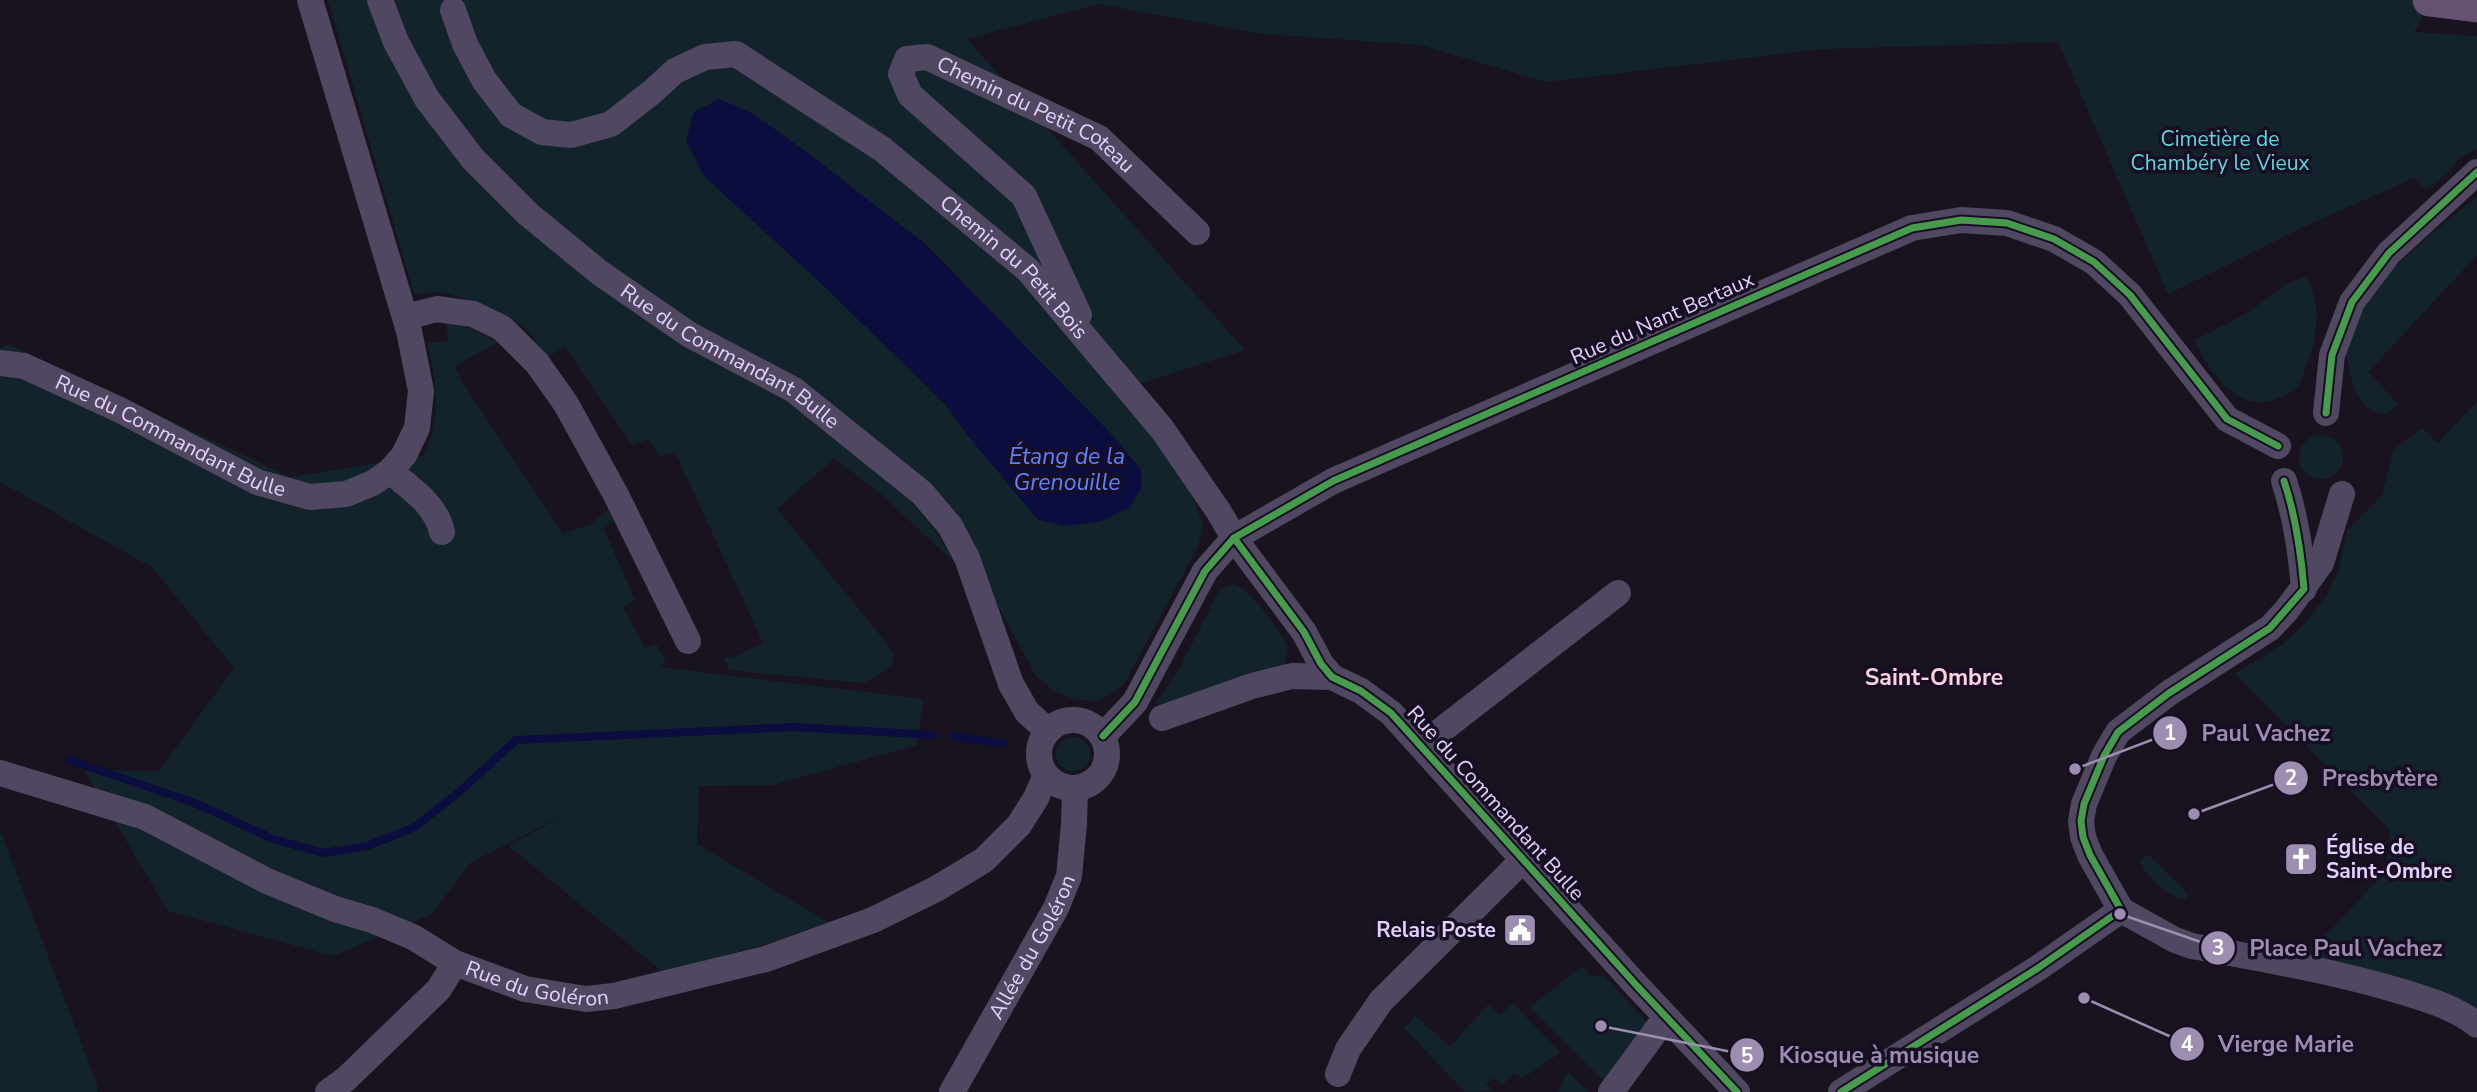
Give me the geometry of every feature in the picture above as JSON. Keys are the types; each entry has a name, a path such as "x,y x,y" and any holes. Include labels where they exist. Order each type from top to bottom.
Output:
{"main road":[{"path":"2429,0 2477,6"}],"street":[{"name":"Rue du Commandant Bulle","path":"0,363 24,366 120,410 257,482 310,497 346,494 373,483 390,471 404,455 417,428 421,391 406,317 310,0"},
{"name":"Rue du Commandant Bulle","path":"380,0 396,42 426,99 473,159 528,214 600,273 690,335 794,390 922,493 950,526 967,558 1011,684 1027,712 1048,731"},
{"name":"Chemin du Petit Bois","path":"453,10 464,44 484,80 511,115 542,132 571,135 611,124 675,71 705,57 736,54 882,149 1028,270 1162,429 1234,538"},
{"name":"Chemin du Petit Coteau","path":"1093,346 1024,196 910,95 901,74 907,59 927,57 1099,138 1197,232"},
{"path":"2326,413 2332,355 2352,302 2389,253 2477,172"},
{"name":"Rue du Nant Bertaux","path":"1103,736 1135,702 1205,571 1234,538 1333,481 1912,228 1961,220 2007,223 2054,239 2094,262 2130,295 2227,419 2278,446"},
{"path":"406,317 437,309 473,314 502,328 537,363 566,404 626,515 688,642"},
{"path":"390,471 429,504 439,517 442,532"},
{"path":"2284,481 2292,503 2301,551 2304,589"},
{"path":"2342,494 2321,563 2304,589 2270,628 2169,693 2118,732 2104,756 2084,804 2082,829 2090,855 2120,910 2175,940 2192,946 2327,971 2372,983 2437,1003 2477,1025"},
{"name":"Rue du Commandant Bulle","path":"1234,538 1304,632 1321,664 1332,677 1361,691 1391,713 1737,1092"},
{"path":"1422,747 1618,593"},
{"name":"Rue du Commandant Bulle","path":"1162,718 1265,683 1292,677 1332,677"},
{"path":"1073,719 1090,724 1103,736 1108,753 1102,773 1085,786 1074,788 1058,785 1046,775 1040,764 1039,752 1041,741 1048,731 1063,721 1073,719"},
{"name":"Rue du Goléron","path":"0,773 145,817 267,881 413,937 455,963 525,989 586,999 614,996 766,959 873,920 936,890 984,860 1018,825 1046,775"},
{"name":"Allée du Goléron","path":"952,1092 1056,908 1069,876 1074,788"},
{"path":"1338,1074 1348,1049 1381,1001 1524,859"},
{"path":"1840,1092 2038,968 2120,910"},
{"path":"328,1092 346,1079 439,989 455,963"},
{"path":"1611,1092 1666,1017"}],"green space":[{"name":"Cimetière de Chambéry le Vieux","path":"328,0 2433,0 2414,32 2477,36 2477,149 2460,157 2446,175 2426,189 2414,178 2310,224 2168,294 2058,42 1823,49 1546,82 1420,45 1263,34 1098,4 967,39 1245,350 1120,390 1158,439 1195,502 1203,526 1198,547 1124,684 1096,701 1077,700 1054,691 1036,676 997,604 965,532 808,412 870,463 908,499 926,519 955,563 879,492 834,458 777,509 884,640 893,653 893,664 875,678 863,683 729,670 724,658 736,656 763,643 675,452 660,456 648,439 632,445 565,347 547,357 527,330 510,317 473,301 440,292 414,294","holes":["752,113 925,244 1113,436 1141,470 969,437 945,404 828,290"]},
{"path":"2477,197 2477,255 2368,372 2399,405 2382,414 2371,411 2354,388 2345,352 2349,332 2373,287"},
{"path":"2306,277 2316,303 2316,332 2298,387 2282,397 2263,402 2240,397 2220,382 2205,361 2195,340 2249,312 2290,282"},
{"path":"446,323 464,326 499,342 455,366 462,382 563,534 592,524 609,509 614,521 603,527 635,600 623,607 645,648 656,644 666,661 659,667 923,699 917,745 773,785 699,786 697,844 828,922 767,944 663,972 509,846 566,814 470,863 432,914 333,956 168,911 84,770 159,771 234,668 153,568 0,482 0,348 8,344 290,477 423,456 433,427 436,400 427,343 448,341"},
{"path":"2477,401 2477,1023 2286,965 2332,929 2386,871 2390,830 2235,674 2282,645 2326,597 2338,572 2347,531 2382,495 2393,450 2422,428 2438,443"},
{"path":"2321,435 2337,441 2343,457 2337,473 2321,479 2305,473 2299,457 2305,441"},
{"path":"1234,584 1255,600 1286,642 1288,650 1283,668 1173,702 1155,704 1179,669 1218,593"},
{"path":"1073,737 1085,742 1090,754 1085,766 1073,771 1061,766 1056,754 1061,742"},
{"path":"0,830 98,1087 97,1092 0,1092"},
{"path":"2148,854 2183,888 2187,894 2186,899 2165,891 2146,872 2141,860"},
{"path":"1582,966 1589,975 1604,976 1650,1026 1609,1086 1530,1007"},
{"path":"1513,1003 1560,1053 1523,1078 1514,1073 1502,1085 1493,1078 1486,1084 1493,1091 1465,1092 1404,1028 1415,1016 1450,1046 1488,1005 1500,1015"},
{"path":"1568,1072 1589,1092 1558,1092"}],"water":[{"name":"Étang de la Grenouille","path":"719,99 752,113 925,244 1113,436 1141,470 1141,489 1130,507 1102,521 1066,526 1038,520 945,404 828,290 704,176 686,140 694,112"}],"waterway":[{"path":"69,760 195,803 273,839 324,853 367,846 413,828 458,793 516,740 794,727 934,735"},
{"path":"953,736 1004,744"}],"cycle path":[{"path":"2326,413 2332,355 2352,302 2389,253 2477,172"},
{"path":"1103,736 1135,702 1205,571 1234,538 1333,481 1912,228 1961,220 2007,223 2054,239 2094,262 2130,295 2227,419 2278,446"},
{"path":"1841,1092 2038,968 2121,910 2090,855 2083,837 2081,821 2084,804 2104,756 2118,732 2169,693 2270,628 2304,589 2297,535 2284,481"},
{"path":"1234,538 1304,632 1321,664 1332,677 1361,691 1391,713 1637,986 1737,1092"}],"place":[{"name":"Paul Vachez","path":"2075,769"},
{"name":"Presbytère","path":"2194,814"},
{"name":"Église de Saint-Ombre","path":"2301,859"},
{"name":"Place Paul Vachez","path":"2120,914"},
{"name":"Relais Poste","path":"1520,930"},
{"name":"Vierge Marie","path":"2084,998"},
{"name":"Kiosque à musique","path":"1601,1026"}],"district":[{"name":"Saint-Ombre","path":"1934,677"}]}
